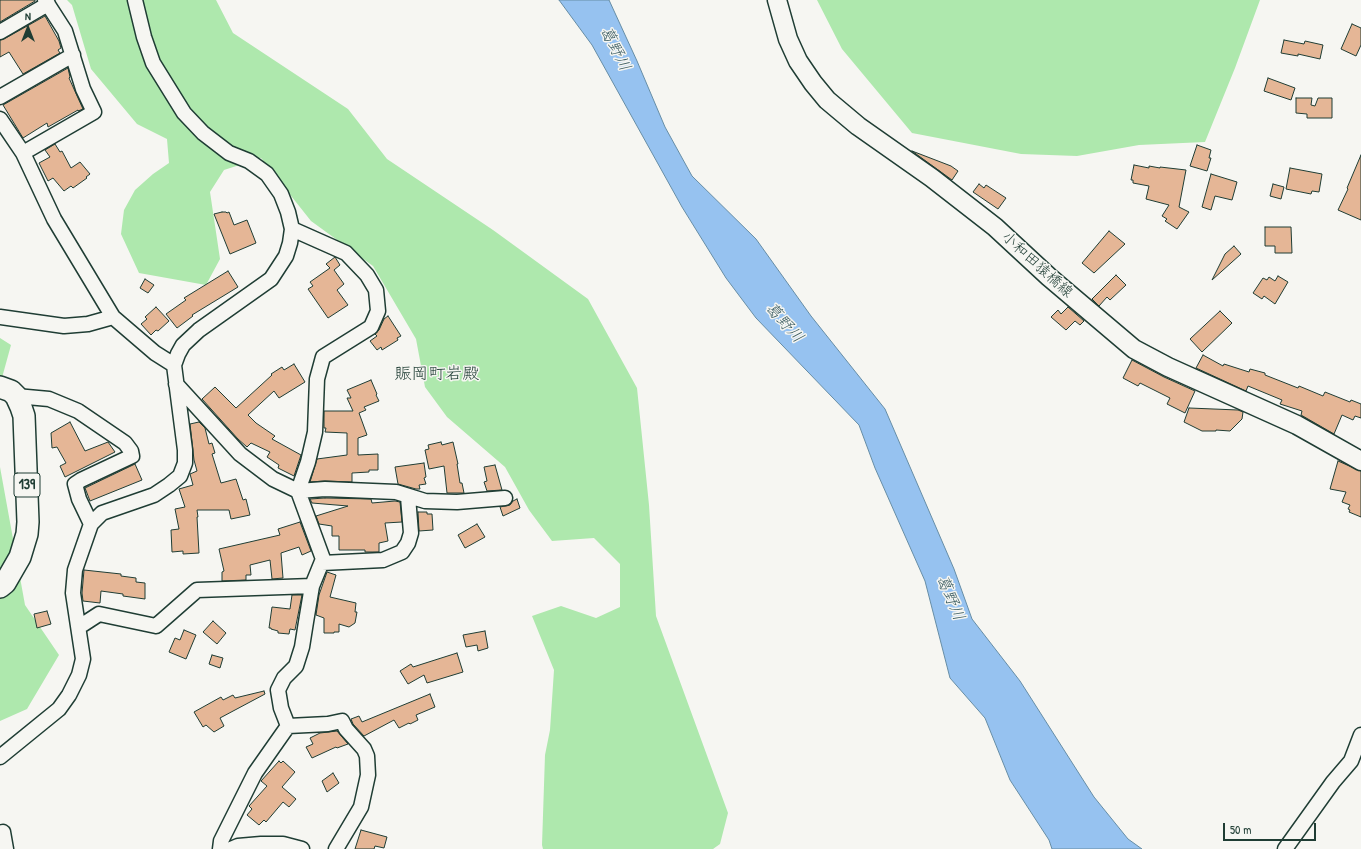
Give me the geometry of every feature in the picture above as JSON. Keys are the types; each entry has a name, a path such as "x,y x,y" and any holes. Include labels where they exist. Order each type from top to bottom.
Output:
{"highway":[{"name":"139","path":"0,588 5,583 20,557 27,534 28,522 24,416 22,406 8,392"}],"main road":[{"name":"小和田猿橋線","path":"778,0 788,39 798,61 827,100 858,126 932,178 995,228 1049,277 1134,349 1168,367 1297,425 1361,461"}],"street":[{"path":"0,757 59,709 69,695 79,675 83,659 73,593 75,570 90,524 102,513 154,495 180,476 185,463 185,450 174,366 178,354 184,345 199,330 271,279 286,256 290,242 292,229 288,212 281,194 266,174 249,161 229,153 203,133 184,113 153,63 144,37 135,0"},
{"path":"0,32 46,2 65,31 84,89 94,112 23,153"},
{"path":"0,97 73,55"},
{"path":"0,119 23,153 54,219 113,317 155,353 174,366"},
{"path":"288,726 281,708 278,690 284,678 296,666 302,647 312,586 323,559 298,491 308,462 315,432 317,379 323,357 371,327 378,311 376,290 367,275 346,254 292,229"},
{"path":"0,317 64,326 88,324 113,317"},
{"path":"176,384 240,454 273,479 298,491 325,489 396,492 408,497 425,501 457,502 505,498"},
{"path":"8,392 49,399 78,411 125,443 131,452 132,456 75,484 79,499 90,524"},
{"path":"322,563 383,560 402,552 408,543 411,533 408,497"},
{"path":"79,627 100,614 156,626 197,590 312,586"},
{"path":"288,726 342,722 346,729 364,749 367,756 368,775 361,807 336,849"},
{"path":"220,849 221,841 255,774 288,726"},
{"path":"1284,849 1333,782 1351,761 1361,735"},
{"path":"0,833 4,832 6,849"},
{"path":"231,849 238,846 283,844 302,849"}],"green space":[{"path":"67,0 216,0 233,33 348,109 387,159 493,230 588,299 637,388 649,505 656,616 728,813 720,844 713,849 543,849 545,755 550,730 554,670 532,616 561,606 596,618 620,607 620,564 594,538 552,541 529,510 505,467 447,417 425,387 416,339 373,266 311,221 261,158 224,170 210,192 220,259 206,285 139,273 121,234 124,210 135,190 153,174 169,163 167,139 137,124 91,69 72,5"},
{"path":"817,0 1260,0 1235,68 1205,142 1139,145 1077,156 1021,154 912,133 842,49"},
{"path":"0,338 11,345 0,385"},
{"path":"0,467 25,605 59,655 27,709 0,721"}],"water":[{"name":"葛野川","path":"559,0 609,0 665,127 692,176 756,239 811,316 885,409 954,569 972,619 1020,681 1094,797 1128,839 1142,849 1052,849 1049,840 1010,780 985,718 950,678 925,581 875,468 859,425 756,318 726,278 682,207 592,45"}],"building":[{"path":"0,0 35,0 35,1 0,22"},
{"path":"45,16 59,41 61,48 58,50 60,53 23,74 9,52 0,57 0,40"},
{"path":"1352,24 1361,28 1361,45 1356,56 1341,49"},
{"path":"1284,40 1304,44 1305,41 1323,45 1320,59 1298,54 1298,56 1281,53"},
{"path":"68,68 69,78 83,109 78,110 48,127 47,123 23,138 3,105"},
{"path":"1268,78 1295,88 1291,100 1264,91"},
{"path":"1296,98 1312,98 1311,105 1315,106 1318,98 1332,98 1332,118 1307,118 1307,114 1296,113"},
{"path":"55,144 60,152 62,151 71,168 80,162 90,174 73,188 71,186 64,191 53,178 48,181 39,163 50,157 45,150"},
{"path":"1197,145 1211,150 1209,158 1211,158 1207,171 1190,166"},
{"path":"912,151 951,166 958,171 952,180"},
{"path":"1361,155 1361,220 1338,210"},
{"path":"1134,165 1149,168 1149,166 1186,170 1179,207 1189,212 1177,229 1165,221 1167,219 1162,216 1169,205 1146,199 1149,186 1133,183 1133,180 1131,180"},
{"path":"1290,168 1322,174 1319,192 1312,191 1311,194 1286,189"},
{"path":"1211,174 1237,182 1232,200 1215,196 1211,210 1202,207"},
{"path":"979,184 984,188 986,185 1006,198 998,209 973,192"},
{"path":"1273,184 1284,187 1281,199 1270,196"},
{"path":"229,212 234,225 247,220 256,243 230,254 214,214"},
{"path":"1265,227 1291,227 1292,253 1275,253 1275,246 1265,246"},
{"path":"1109,231 1125,244 1094,273 1082,263"},
{"path":"1234,246 1241,254 1212,280 1225,254"},
{"path":"335,257 340,265 334,270 344,284 337,290 348,305 328,318 308,289 313,286 310,282 330,268 326,264"},
{"path":"228,271 238,287 192,315 193,316 177,328 166,314 186,300 184,298"},
{"path":"1116,275 1126,285 1110,300 1107,297 1099,306 1092,299"},
{"path":"1278,276 1288,282 1275,304 1264,296 1262,299 1253,293 1263,278 1267,280 1269,277 1275,281"},
{"path":"145,279 154,285 148,293 140,288"},
{"path":"156,307 169,321 151,335 141,324 147,319 145,317"},
{"path":"1068,307 1084,321 1080,325 1075,321 1066,330 1051,317 1058,310 1061,314"},
{"path":"1220,311 1232,323 1202,352 1190,339"},
{"path":"388,316 401,336 397,338 398,340 382,350 381,347 377,350 370,341 377,336 375,334 379,330 384,319"},
{"path":"1203,355 1223,366 1224,364 1249,372 1250,369 1265,373 1265,375 1298,388 1299,386 1323,396 1325,392 1350,402 1351,400 1361,404 1361,418 1355,416 1353,420 1342,415 1334,434 1301,415 1302,411 1280,404 1282,400 1248,386 1246,391 1196,368"},
{"path":"1132,360 1195,391 1185,413 1167,404 1170,398 1140,383 1138,386 1123,378"},
{"path":"294,364 305,382 279,398 274,391 248,415 256,423 275,436 272,439 301,455 294,476 278,468 279,465 267,457 270,452 251,443 247,447 202,399 215,387 236,408 272,375 271,374 282,367 284,370"},
{"path":"371,380 379,401 364,407 366,410 359,413 367,435 358,438 358,455 378,454 378,470 352,473 352,482 310,482 317,459 347,455 347,433 325,432 324,411 353,411 347,398 351,398 347,390"},
{"path":"1189,408 1238,410 1243,412 1242,419 1230,431 1202,431 1184,422"},
{"path":"70,422 85,451 108,442 115,452 65,477 60,466 66,463 57,447 52,448 51,433"},
{"path":"199,422 205,428 209,444 212,443 215,453 212,454 221,483 236,479 243,500 246,499 250,515 231,519 229,510 197,510 199,553 183,554 183,551 172,552 171,530 179,529 175,509 185,507 179,489 193,485 190,474 197,471 194,460 190,424"},
{"path":"441,442 442,445 453,442 458,464 460,483 462,483 464,493 447,493 444,466 429,469 425,450 429,449 428,445"},
{"path":"1338,461 1361,471 1361,517 1349,512 1350,510 1348,509 1350,505 1342,502 1346,492 1330,489"},
{"path":"424,463 426,477 424,478 426,484 419,485 420,489 398,484 395,467"},
{"path":"135,464 142,480 90,501 85,488"},
{"path":"495,465 502,490 487,491 484,482 487,481 484,467"},
{"path":"310,499 371,499 372,503 400,502 402,522 385,523 388,541 379,543 379,552 365,552 365,550 339,550 339,536 332,536 332,526 319,524 316,516 348,506 312,503"},
{"path":"517,499 520,508 503,516 500,507 510,505"},
{"path":"418,512 427,512 427,514 432,514 433,530 419,531"},
{"path":"300,522 311,551 302,555 299,547 281,553 283,578 272,579 270,560 250,565 251,575 246,575 246,580 222,581 222,572 224,571 219,549 280,535 278,529"},
{"path":"477,524 485,537 465,548 458,535"},
{"path":"84,570 121,574 121,576 136,578 136,582 145,583 145,599 101,591 100,603 83,601 82,593"},
{"path":"327,572 336,575 330,597 356,603 355,612 357,612 355,623 349,627 339,624 339,632 334,633 324,633 324,618 316,615 319,595"},
{"path":"292,595 302,595 295,630 290,629 289,634 278,633 278,631 269,628 272,607 290,609"},
{"path":"47,611 51,624 37,628 34,614"},
{"path":"213,621 226,633 217,644 203,632"},
{"path":"184,630 196,635 186,659 169,652 175,638 180,640"},
{"path":"485,631 488,648 478,651 477,645 466,647 463,635"},
{"path":"457,653 463,672 427,683 424,675 408,684 400,671 411,664 413,667"},
{"path":"212,655 223,658 220,668 209,664"},
{"path":"264,691 265,694 220,718 224,726 214,732 206,725 203,727 194,712 221,697 223,700 233,695 235,698"},
{"path":"430,694 435,707 416,715 418,720 399,728 394,720 364,736 353,724 351,719 359,716 362,722"},
{"path":"337,731 348,744 337,748 336,747 312,758 306,747 313,744 310,738 320,733"},
{"path":"279,761 281,763 283,761 295,772 282,787 296,799 289,807 283,802 266,822 264,820 259,825 247,815 252,809 249,806 267,786 261,781"},
{"path":"333,773 339,783 327,792 322,781"},
{"path":"361,830 387,837 384,848 375,846 374,849 355,849"}],"district":[{"name":"賑岡町岩殿","path":"437,374"}]}
